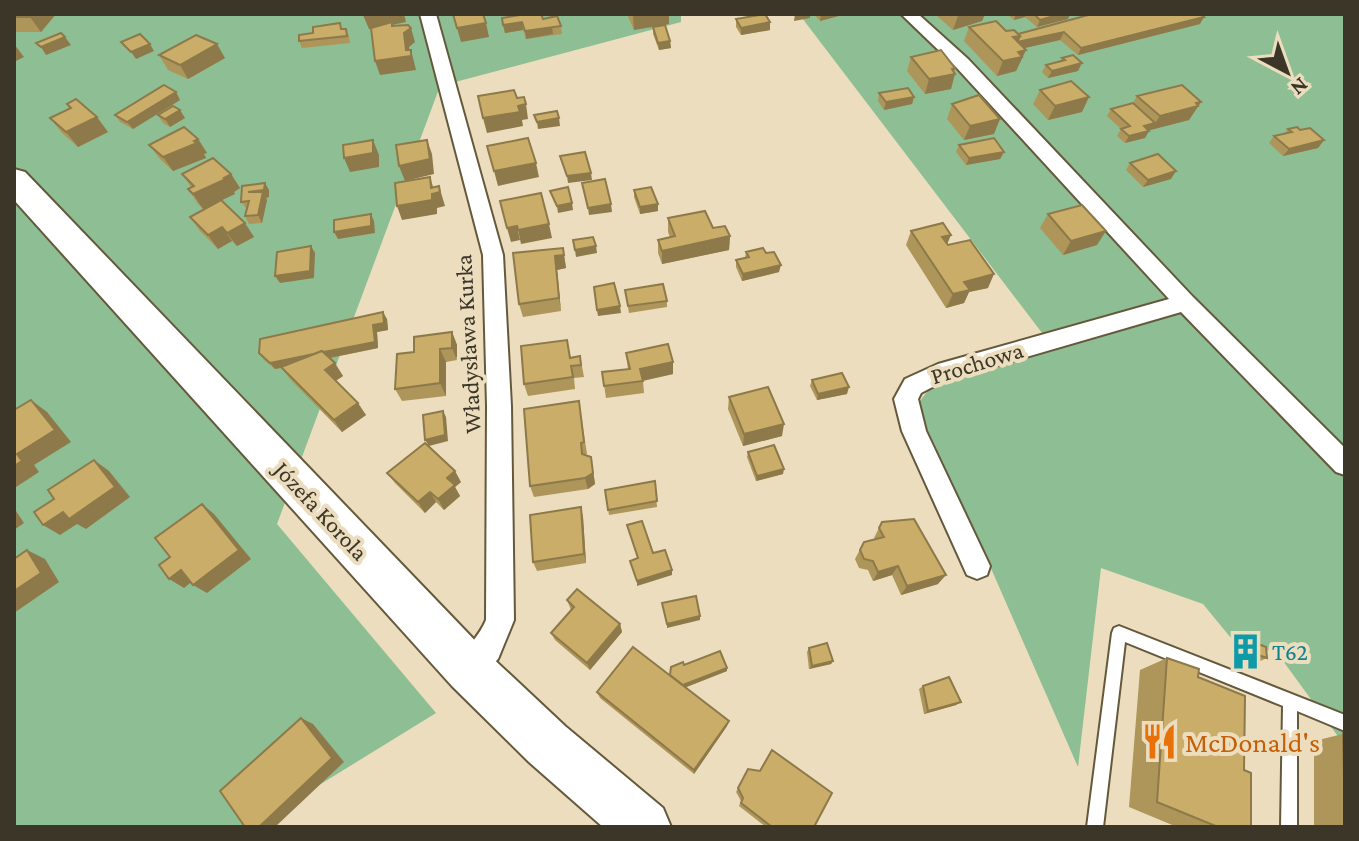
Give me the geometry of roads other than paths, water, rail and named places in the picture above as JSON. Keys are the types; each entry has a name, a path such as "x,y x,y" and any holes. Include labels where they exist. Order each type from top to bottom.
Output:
{"highway":[{"name":"Józefa Korola","path":"20,195 469,669 547,744 644,827"}],"street":[{"name":"Władysława Kurka","path":"428,14 493,255 499,406 500,620 488,649 469,669"},
{"path":"909,14 962,63 1185,303 1345,464"},
{"name":"Prochowa","path":"977,566 914,431 906,399 913,386 938,373 1185,303"}],"lane":[{"path":"1097,826 1119,633 1345,723"},
{"path":"1289,827 1290,701"}],"place":[{"name":"T62","path":"1246,652"},
{"name":"McDonald's","path":"1159,742"}]}
